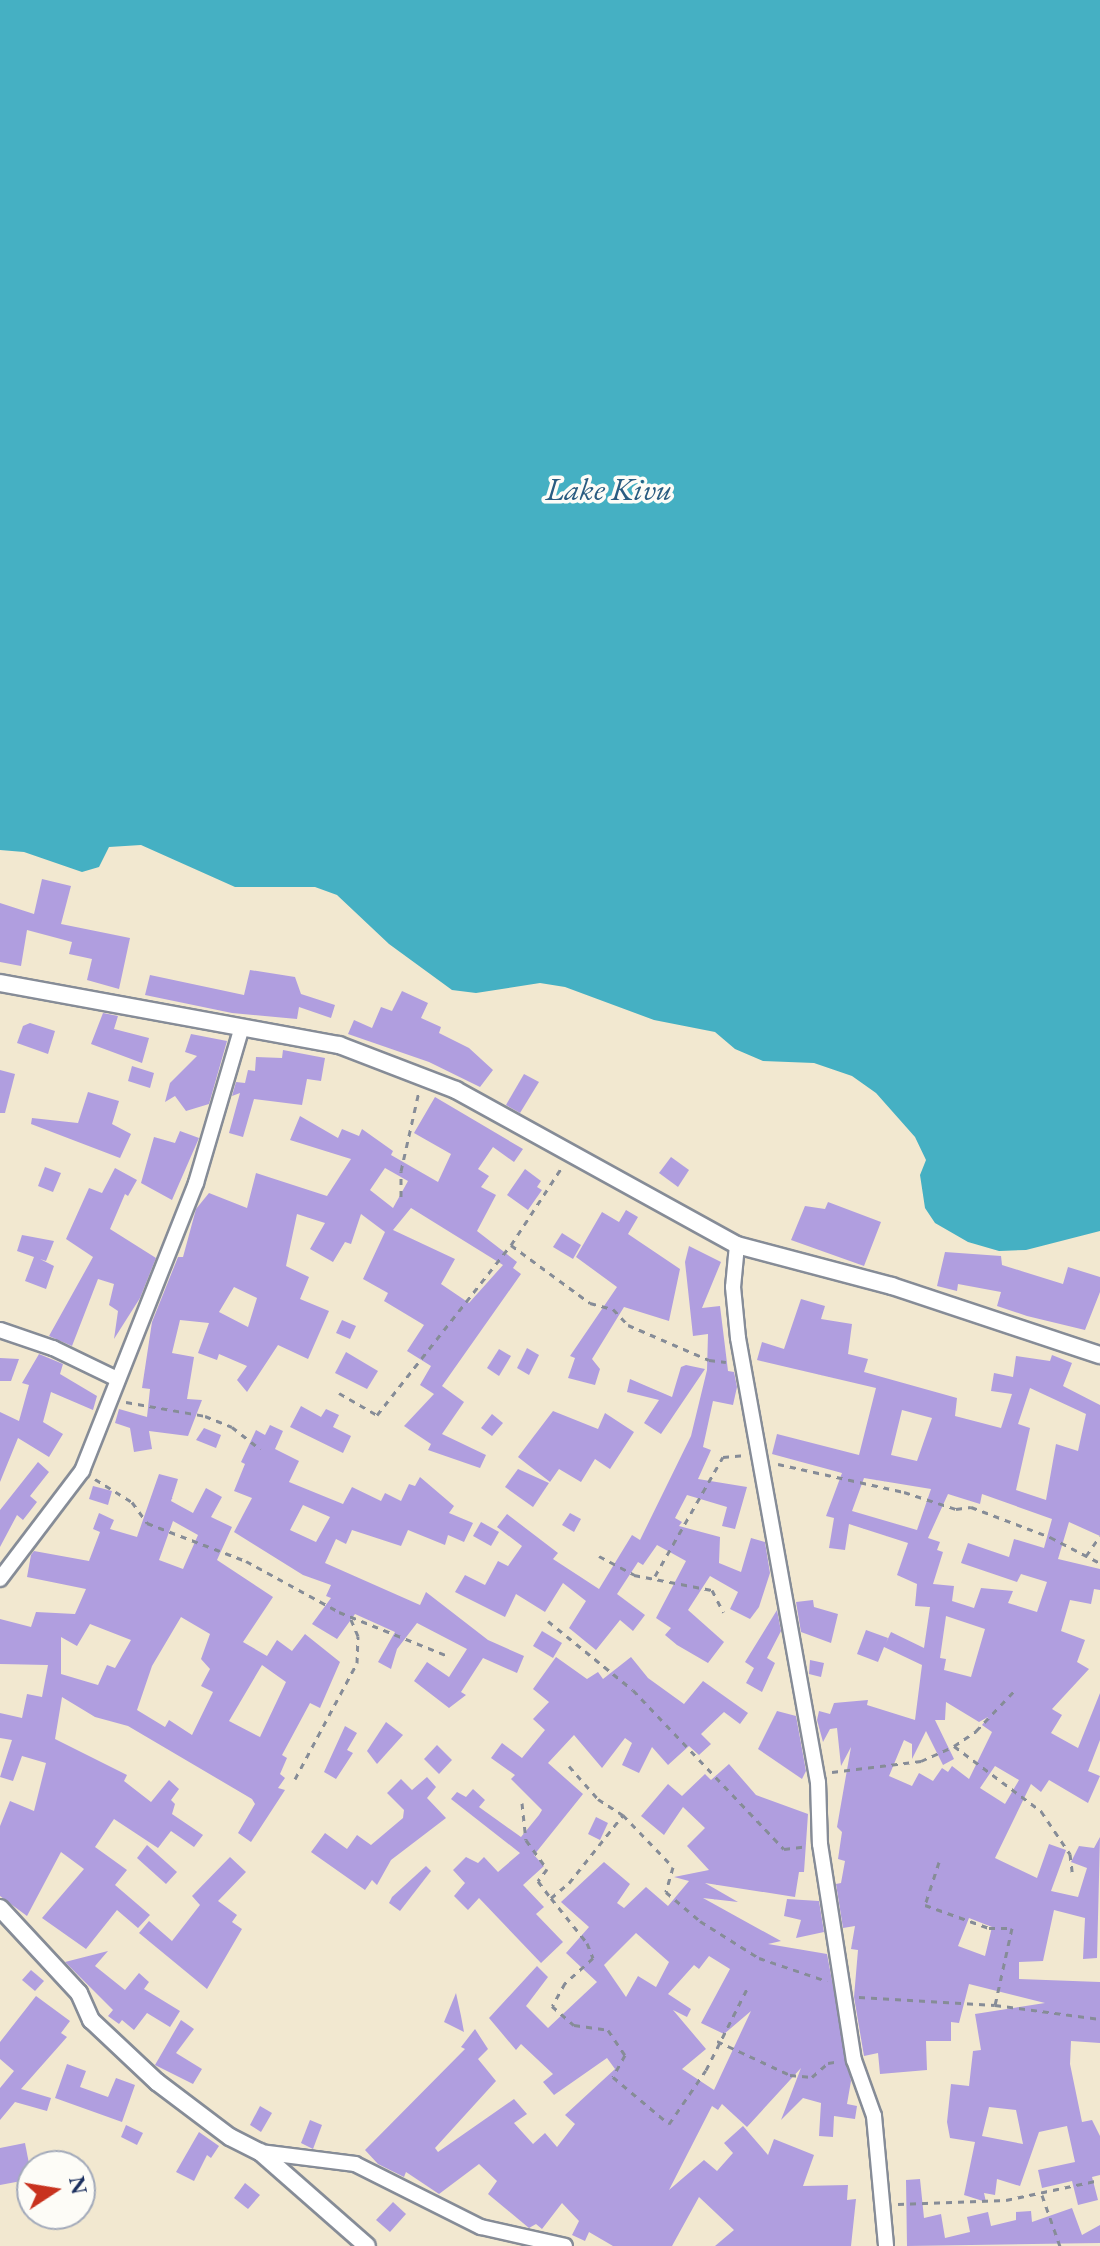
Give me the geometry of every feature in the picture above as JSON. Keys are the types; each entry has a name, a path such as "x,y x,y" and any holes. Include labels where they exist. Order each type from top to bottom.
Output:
{"street":[{"path":"0,983 241,1030 339,1045 422,1076 737,1245 907,1291 1100,1355"},
{"path":"0,1579 82,1471 107,1397 196,1183 241,1030"},
{"path":"737,1245 733,1287 816,1773 820,1844 854,2060 874,2116 886,2246"},
{"path":"0,1330 53,1348 115,1378"},
{"path":"0,1908 79,1993 91,2020 157,2082 230,2137 260,2152 367,2246"},
{"path":"260,2152 355,2164 481,2227 565,2246"}],"path":[{"path":"401,1197 401,1171 422,1076"},
{"path":"339,1393 377,1415 511,1245 571,1154"},
{"path":"511,1245 590,1303 613,1309 628,1325 709,1360 745,1364"},
{"path":"107,1397 205,1416 232,1427 260,1449"},
{"path":"655,1576 723,1457 763,1458 904,1492 956,1509 971,1507 1100,1563"},
{"path":"82,1471 132,1502 147,1523 246,1561 350,1617 448,1656"},
{"path":"1086,1556 1100,1536"},
{"path":"599,1556 634,1575 655,1576 712,1590 723,1612"},
{"path":"295,1779 357,1663 358,1636 350,1617"},
{"path":"548,1621 633,1690 784,1849 820,1844"},
{"path":"816,1773 921,1761 954,1746 976,1731 1015,1690"},
{"path":"954,1746 1041,1811 1070,1854 1073,1877"},
{"path":"569,1766 598,1799 623,1815 673,1867 666,1892 700,1921 759,1958 843,1991 995,2005 1100,2019"},
{"path":"522,1803 526,1840 547,1869 538,1881 587,1943 593,1958 565,1983 552,2006 574,2025 608,2030 625,2055 613,2077 661,2120 669,2124 681,2109 748,1987"},
{"path":"551,1898 569,1883 623,1815"},
{"path":"939,1862 925,1905 989,1928 1012,1928 995,2005"},
{"path":"717,2041 790,2075 812,2077 828,2063 854,2060"},
{"path":"883,2205 1042,2195 1100,2180"},
{"path":"1042,2195 1060,2246"}],"water":[{"name":"Lake Kivu","path":"0,0 1100,0 1100,1231 1026,1250 999,1251 968,1242 935,1223 925,1208 920,1175 926,1160 915,1137 876,1093 852,1076 814,1063 763,1061 735,1049 715,1032 654,1020 565,987 540,983 476,993 452,990 389,944 337,895 315,887 235,887 141,845 109,847 99,867 82,872 24,852 0,850"}],"building":[{"path":"42,879 71,886 61,924 130,938 119,989 87,980 92,959 69,954 72,942 27,930 21,966 0,962 0,903 34,914"},
{"path":"250,970 295,977 301,994 335,1005 331,1018 299,1007 297,1019 232,1013 145,995 150,975 244,995"},
{"path":"402,991 428,1003 421,1018 441,1027 439,1033 469,1048 493,1070 480,1087 429,1062 348,1034 354,1020 372,1028 381,1007 392,1011"},
{"path":"103,1013 118,1016 114,1029 149,1038 142,1063 91,1044"},
{"path":"30,1023 55,1031 48,1054 17,1043 23,1026"},
{"path":"191,1034 227,1041 209,1104 186,1111 175,1096 165,1102 170,1083 197,1056 185,1052"},
{"path":"283,1050 325,1058 321,1081 307,1079 302,1105 254,1099 243,1137 229,1133 240,1093 232,1096 236,1082 245,1083 248,1070 255,1071 256,1057 282,1058"},
{"path":"132,1066 154,1073 150,1088 128,1081"},
{"path":"0,1070 15,1074 5,1113 0,1113"},
{"path":"524,1074 539,1082 520,1113 506,1105"},
{"path":"88,1092 119,1101 112,1124 131,1134 120,1158 31,1124 32,1118 78,1123"},
{"path":"435,1097 523,1149 514,1162 493,1147 478,1169 489,1176 481,1187 496,1195 477,1231 517,1262 513,1268 521,1274 442,1386 464,1402 442,1434 486,1455 480,1468 428,1450 431,1444 404,1426 434,1394 420,1385 431,1366 407,1351 424,1325 384,1301 388,1293 363,1279 385,1232 361,1214 351,1244 345,1242 333,1262 310,1249 325,1223 297,1214 286,1266 309,1277 300,1299 329,1311 308,1359 278,1345 247,1392 237,1380 247,1366 219,1354 217,1360 198,1353 209,1323 180,1320 172,1353 194,1357 187,1399 202,1400 188,1436 149,1431 152,1449 134,1452 130,1428 115,1423 119,1409 147,1417 150,1389 142,1388 152,1322 178,1257 183,1257 196,1209 209,1193 247,1208 256,1173 327,1196 351,1159 290,1140 300,1116 338,1138 342,1129 359,1136 362,1129 393,1151 391,1155 438,1182 451,1154 414,1133","holes":["385,1168 408,1181 393,1208 370,1190","411,1208 503,1265 469,1303 441,1284 455,1259 393,1230","234,1287 257,1298 248,1327 219,1312"]},
{"path":"180,1131 199,1138 172,1200 141,1183 154,1137 175,1143"},
{"path":"671,1157 689,1170 678,1187 659,1173"},
{"path":"45,1167 61,1173 53,1192 38,1186"},
{"path":"115,1168 137,1180 128,1196 125,1194 110,1229 156,1258 140,1298 114,1339 118,1311 109,1305 114,1284 98,1279 72,1346 49,1336 93,1257 66,1239 89,1188 102,1193"},
{"path":"525,1169 541,1181 537,1187 542,1190 528,1210 507,1195"},
{"path":"828,1202 881,1222 864,1266 791,1240 805,1206 825,1209"},
{"path":"626,1210 638,1217 628,1234 680,1269 669,1321 624,1307 592,1359 600,1369 595,1385 568,1378 575,1358 570,1356 617,1287 576,1257 602,1212 619,1222"},
{"path":"562,1233 581,1245 573,1259 553,1247"},
{"path":"22,1235 54,1241 46,1261 40,1259 54,1266 46,1289 25,1281 34,1257 17,1251"},
{"path":"689,1246 721,1262 702,1308 720,1306 728,1371 734,1372 737,1387 733,1405 713,1401 703,1447 711,1450 698,1479 747,1487 735,1529 722,1526 727,1507 687,1495 675,1518 682,1522 679,1526 720,1537 719,1563 741,1572 751,1538 765,1542 770,1573 759,1607 750,1619 730,1609 738,1592 710,1576 688,1610 724,1642 708,1663 665,1635 671,1628 656,1618 686,1561 657,1545 643,1565 638,1562 617,1594 645,1615 633,1631 620,1620 596,1650 569,1628 586,1601 563,1583 545,1612 516,1594 505,1617 455,1592 465,1575 485,1585 498,1561 508,1566 522,1546 497,1527 507,1514 558,1553 553,1559 599,1589 632,1535 640,1540 691,1436 707,1370 708,1334 693,1336 685,1262"},
{"path":"945,1252 1001,1256 1002,1265 1063,1284 1068,1267 1100,1277 1100,1292 1085,1330 997,1306 1001,1292 958,1284 957,1291 937,1286"},
{"path":"801,1299 825,1306 821,1319 852,1324 848,1354 868,1359 864,1372 957,1398 955,1416 1001,1428 1012,1394 991,1391 994,1373 1013,1377 1016,1356 1050,1361 1052,1355 1072,1363 1063,1386 1100,1405 1100,1536 1069,1522 1058,1559 1100,1569 1100,1590 1094,1589 1091,1604 1070,1600 1061,1631 1085,1640 1077,1662 1089,1669 1052,1709 1062,1715 1051,1733 1078,1748 1100,1693 1100,1740 1088,1771 1100,1776 1088,1803 1049,1780 1041,1792 1031,1784 995,1858 1037,1878 1049,1844 1066,1850 1051,1891 1078,1897 1087,1868 1071,1862 1079,1846 1094,1848 1100,1837 1097,1958 1083,1959 1085,1918 1054,1910 1043,1961 1019,1962 1019,1979 1100,1982 1100,2043 1071,2041 1070,2064 1082,2122 1092,2120 1100,2136 1100,2175 1092,2177 1098,2200 1078,2205 1072,2181 1042,2188 1038,2170 1075,2162 1067,2126 1039,2132 1020,2186 997,2179 995,2195 984,2193 986,2202 964,2195 975,2142 950,2138 947,2122 951,2084 969,2086 973,2051 981,2050 975,2014 1045,2003 969,1984 959,2023 951,2022 951,2041 926,2041 927,2070 880,2074 878,2053 864,2056 854,1997 858,1950 851,1949 855,1926 843,1928 836,1884 841,1883 845,1861 838,1859 842,1832 837,1827 851,1747 841,1766 837,1728 830,1729 823,1742 817,1720 819,1711 830,1714 834,1703 868,1700 867,1705 915,1720 922,1665 884,1647 878,1662 857,1654 866,1630 888,1638 886,1643 891,1632 924,1648 930,1607 915,1606 917,1584 897,1575 908,1543 849,1524 845,1550 829,1548 834,1518 826,1516 842,1473 772,1454 777,1434 859,1455 876,1388 757,1360 762,1342 784,1349","holes":["1030,1388 1086,1414 1078,1451 1056,1444 1046,1500 1016,1490 1030,1428 1018,1424","902,1410 932,1418 917,1461 891,1455","864,1478 931,1489 917,1530 852,1511","948,1494 980,1504 982,1494 1052,1519 1044,1548 1014,1539 1009,1557 968,1543 961,1563 1017,1582 1021,1574 1047,1582 1037,1612 1008,1603 1013,1591 981,1588 974,1608 952,1601 954,1586 933,1584 943,1552 937,1550 940,1542 928,1538","946,1616 985,1629 971,1677 944,1670 946,1659 940,1658","946,1702 979,1722 988,1717 982,1725 992,1732 969,1779 952,1766 948,1772 942,1768 933,1781 919,1773 912,1786 889,1776 904,1740 912,1744 912,1759 926,1731 943,1765 954,1759 935,1720 945,1720","995,1766 1019,1780 1005,1804 980,1788","969,1918 992,1927 985,1956 958,1946","989,2107 1016,2110 1023,2144 982,2136"]},
{"path":"342,1320 356,1326 350,1339 336,1333"},
{"path":"527,1348 539,1355 529,1375 517,1368"},
{"path":"499,1349 511,1356 499,1376 487,1368"},
{"path":"346,1352 378,1371 367,1389 335,1373"},
{"path":"39,1354 63,1364 60,1374 97,1396 93,1410 51,1392 43,1422 63,1434 49,1457 18,1438 0,1482 0,1412 19,1421 29,1385 22,1383"},
{"path":"0,1358 19,1359 11,1381 0,1381"},
{"path":"686,1365 705,1369 661,1434 644,1423 659,1400 627,1392 630,1379 672,1397 681,1367"},
{"path":"301,1406 321,1417 326,1409 339,1415 333,1427 351,1436 343,1453 290,1427"},
{"path":"553,1411 598,1429 605,1413 634,1432 610,1469 595,1459 581,1482 559,1469 550,1482 518,1457"},
{"path":"492,1414 503,1423 492,1436 481,1428"},
{"path":"270,1425 283,1431 275,1449 299,1461 289,1482 343,1504 352,1487 381,1501 385,1493 401,1501 409,1484 415,1486 420,1477 454,1506 449,1513 473,1523 464,1542 448,1535 445,1545 408,1530 401,1546 352,1530 346,1544 336,1539 325,1563 420,1605 426,1592 488,1640 524,1656 517,1673 483,1658 461,1692 466,1695 449,1708 414,1681 427,1662 449,1677 467,1649 417,1623 397,1649 391,1669 378,1662 395,1632 355,1614 337,1639 312,1624 331,1598 326,1596 331,1585 303,1575 234,1532 252,1498 234,1491 245,1464 241,1462 256,1430 265,1435","holes":["303,1505 330,1517 316,1542 290,1530"]},
{"path":"204,1428 221,1435 216,1448 196,1440"},
{"path":"38,1462 49,1472 30,1496 37,1502 23,1520 17,1515 0,1547 0,1510"},
{"path":"518,1469 549,1483 533,1507 505,1487"},
{"path":"159,1474 178,1479 171,1501 193,1513 206,1488 222,1497 211,1517 232,1527 217,1560 273,1597 243,1642 267,1656 277,1640 292,1651 305,1634 340,1662 320,1708 310,1703 282,1755 287,1758 280,1774 285,1778 278,1788 285,1790 251,1842 238,1833 255,1804 252,1799 128,1726 95,1717 62,1697 55,1739 127,1775 124,1781 151,1802 169,1780 179,1789 171,1800 175,1804 172,1814 203,1835 194,1847 171,1831 158,1848 114,1819 95,1847 127,1870 115,1885 150,1915 138,1928 117,1910 86,1949 42,1918 84,1869 61,1852 27,1916 0,1896 0,1826 10,1801 34,1811 46,1763 22,1756 13,1781 0,1777 12,1740 0,1738 0,1713 22,1718 27,1694 42,1697 48,1665 0,1664 0,1619 31,1627 36,1612 75,1614 86,1589 27,1577 34,1551 89,1561 100,1532 93,1529 99,1513 114,1520 110,1529 137,1537","holes":["173,1521 198,1535 183,1569 159,1560","181,1617 210,1634 201,1659 210,1669 201,1686 213,1692 192,1735 169,1720 165,1727 137,1710 152,1666","90,1624 131,1640 115,1668 107,1665 98,1685 61,1674 61,1637 77,1646","262,1665 286,1682 260,1737 229,1721"]},
{"path":"93,1486 112,1491 108,1505 89,1499"},
{"path":"570,1513 581,1519 574,1532 562,1525"},
{"path":"481,1522 499,1532 491,1546 473,1536"},
{"path":"813,1600 814,1607 838,1614 831,1643 801,1632 796,1602"},
{"path":"777,1610 781,1631 767,1658 775,1663 762,1692 746,1683 754,1668 745,1662"},
{"path":"542,1631 562,1643 553,1658 533,1646"},
{"path":"556,1657 587,1679 598,1672 603,1679 631,1657 648,1678 684,1704 703,1681 748,1713 740,1724 724,1712 701,1734 711,1744 699,1755 689,1746 668,1765 652,1747 639,1773 622,1765 632,1743 625,1738 602,1768 574,1735 548,1763 583,1794 534,1855 544,1866 523,1885 544,1907 536,1914 563,1942 541,1963 479,1898 468,1910 454,1896 465,1883 453,1870 466,1857 478,1863 484,1857 498,1872 520,1853 451,1799 457,1792 466,1797 473,1789 485,1800 479,1807 521,1837 539,1815 542,1810 511,1779 515,1775 491,1758 502,1743 522,1758 545,1730 533,1719 549,1702 533,1689"},
{"path":"810,1660 824,1663 821,1677 809,1674"},
{"path":"777,1711 796,1716 806,1771 802,1779 758,1749"},
{"path":"386,1722 403,1735 377,1764 367,1751"},
{"path":"345,1726 357,1733 347,1750 353,1753 336,1779 324,1772"},
{"path":"437,1745 452,1760 439,1774 424,1759"},
{"path":"729,1764 756,1795 808,1814 804,1872 799,1872 795,1897 705,1883 738,1902 703,1898 781,1941 768,1944 827,1954 851,2081 847,2104 857,2106 855,2119 834,2116 833,2137 819,2136 821,2103 803,2098 781,2120 801,2068 747,2127 722,2104 718,2110 712,2106 669,2190 704,2160 717,2171 733,2153 724,2143 743,2126 768,2155 774,2139 814,2155 803,2186 848,2185 847,2200 856,2199 851,2246 715,2246 734,2230 699,2197 672,2246 613,2246 589,2232 585,2241 572,2235 579,2221 562,2203 542,2229 536,2224 529,2228 488,2194 497,2181 479,2164 439,2194 406,2172 404,2177 378,2164 365,2150 465,2049 461,2047 475,2029 488,2049 478,2059 496,2081 435,2148 438,2152 514,2099 527,2114 514,2123 533,2144 545,2133 557,2147 575,2124 565,2115 615,2069 607,2058 554,2095 543,2082 553,2074 521,2044 516,2050 489,2018 537,1966 548,1977 526,2006 548,2028 597,1982 566,1953 589,1927 561,1902 604,1862 630,1884 617,1903 624,1908 646,1887 668,1906 689,1881 674,1877 709,1870 687,1846 705,1828 683,1807 664,1835 641,1816 668,1784 682,1796 705,1774 711,1780","holes":["636,1933 669,1962 656,1987 638,1976 626,1997 604,1965","709,1956 730,1969 701,2023 724,2034 751,2011 714,2090 682,2069 706,2049 673,2010 687,2017 691,2009 668,1994 694,1965 699,1969"]},
{"path":"427,1777 436,1787 427,1798 446,1818 391,1860 377,1885 372,1880 365,1890 311,1852 325,1833 347,1849 357,1835 371,1845 403,1818 404,1810 387,1793 401,1779 412,1790"},
{"path":"596,1817 608,1823 600,1840 588,1834"},
{"path":"147,1845 177,1872 166,1884 137,1858"},
{"path":"230,1857 246,1872 218,1901 237,1915 232,1922 242,1929 207,1989 139,1933 149,1921 172,1941 200,1905 192,1896"},
{"path":"426,1866 431,1871 400,1911 389,1903 392,1897"},
{"path":"787,1899 819,1901 824,1932 796,1938 801,1920 784,1916"},
{"path":"108,1951 95,1966 125,1990 139,1973 149,1982 144,1989 180,2011 170,2027 147,2013 134,2030 122,2020 119,2024 108,2016 113,2010 65,1962"},
{"path":"31,1970 44,1981 35,1991 22,1980"},
{"path":"456,1993 461,2016 464,2032 444,2022"},
{"path":"36,1996 70,2021 61,2033 67,2037 21,2089 51,2098 47,2111 15,2102 0,2120 0,2088 14,2071 0,2059 0,2042"},
{"path":"181,2020 194,2029 176,2053 202,2069 193,2084 155,2065"},
{"path":"67,2064 86,2071 80,2087 108,2097 116,2078 135,2085 122,2122 55,2098"},
{"path":"260,2106 272,2113 261,2132 250,2125"},
{"path":"310,2120 322,2125 313,2149 301,2143"},
{"path":"126,2125 143,2133 137,2145 121,2137"},
{"path":"199,2132 219,2146 211,2158 207,2155 194,2181 176,2172"},
{"path":"25,2143 26,2150 16,2150 16,2182 0,2185 0,2148"},
{"path":"920,2179 924,2218 941,2214 945,2238 970,2232 967,2217 988,2212 991,2226 1016,2220 1016,2212 1031,2211 1032,2222 1072,2208 1082,2235 1100,2225 1100,2243 907,2246 906,2180"},
{"path":"245,2183 260,2195 248,2209 234,2198"},
{"path":"393,2202 406,2214 390,2232 376,2220"}]}
